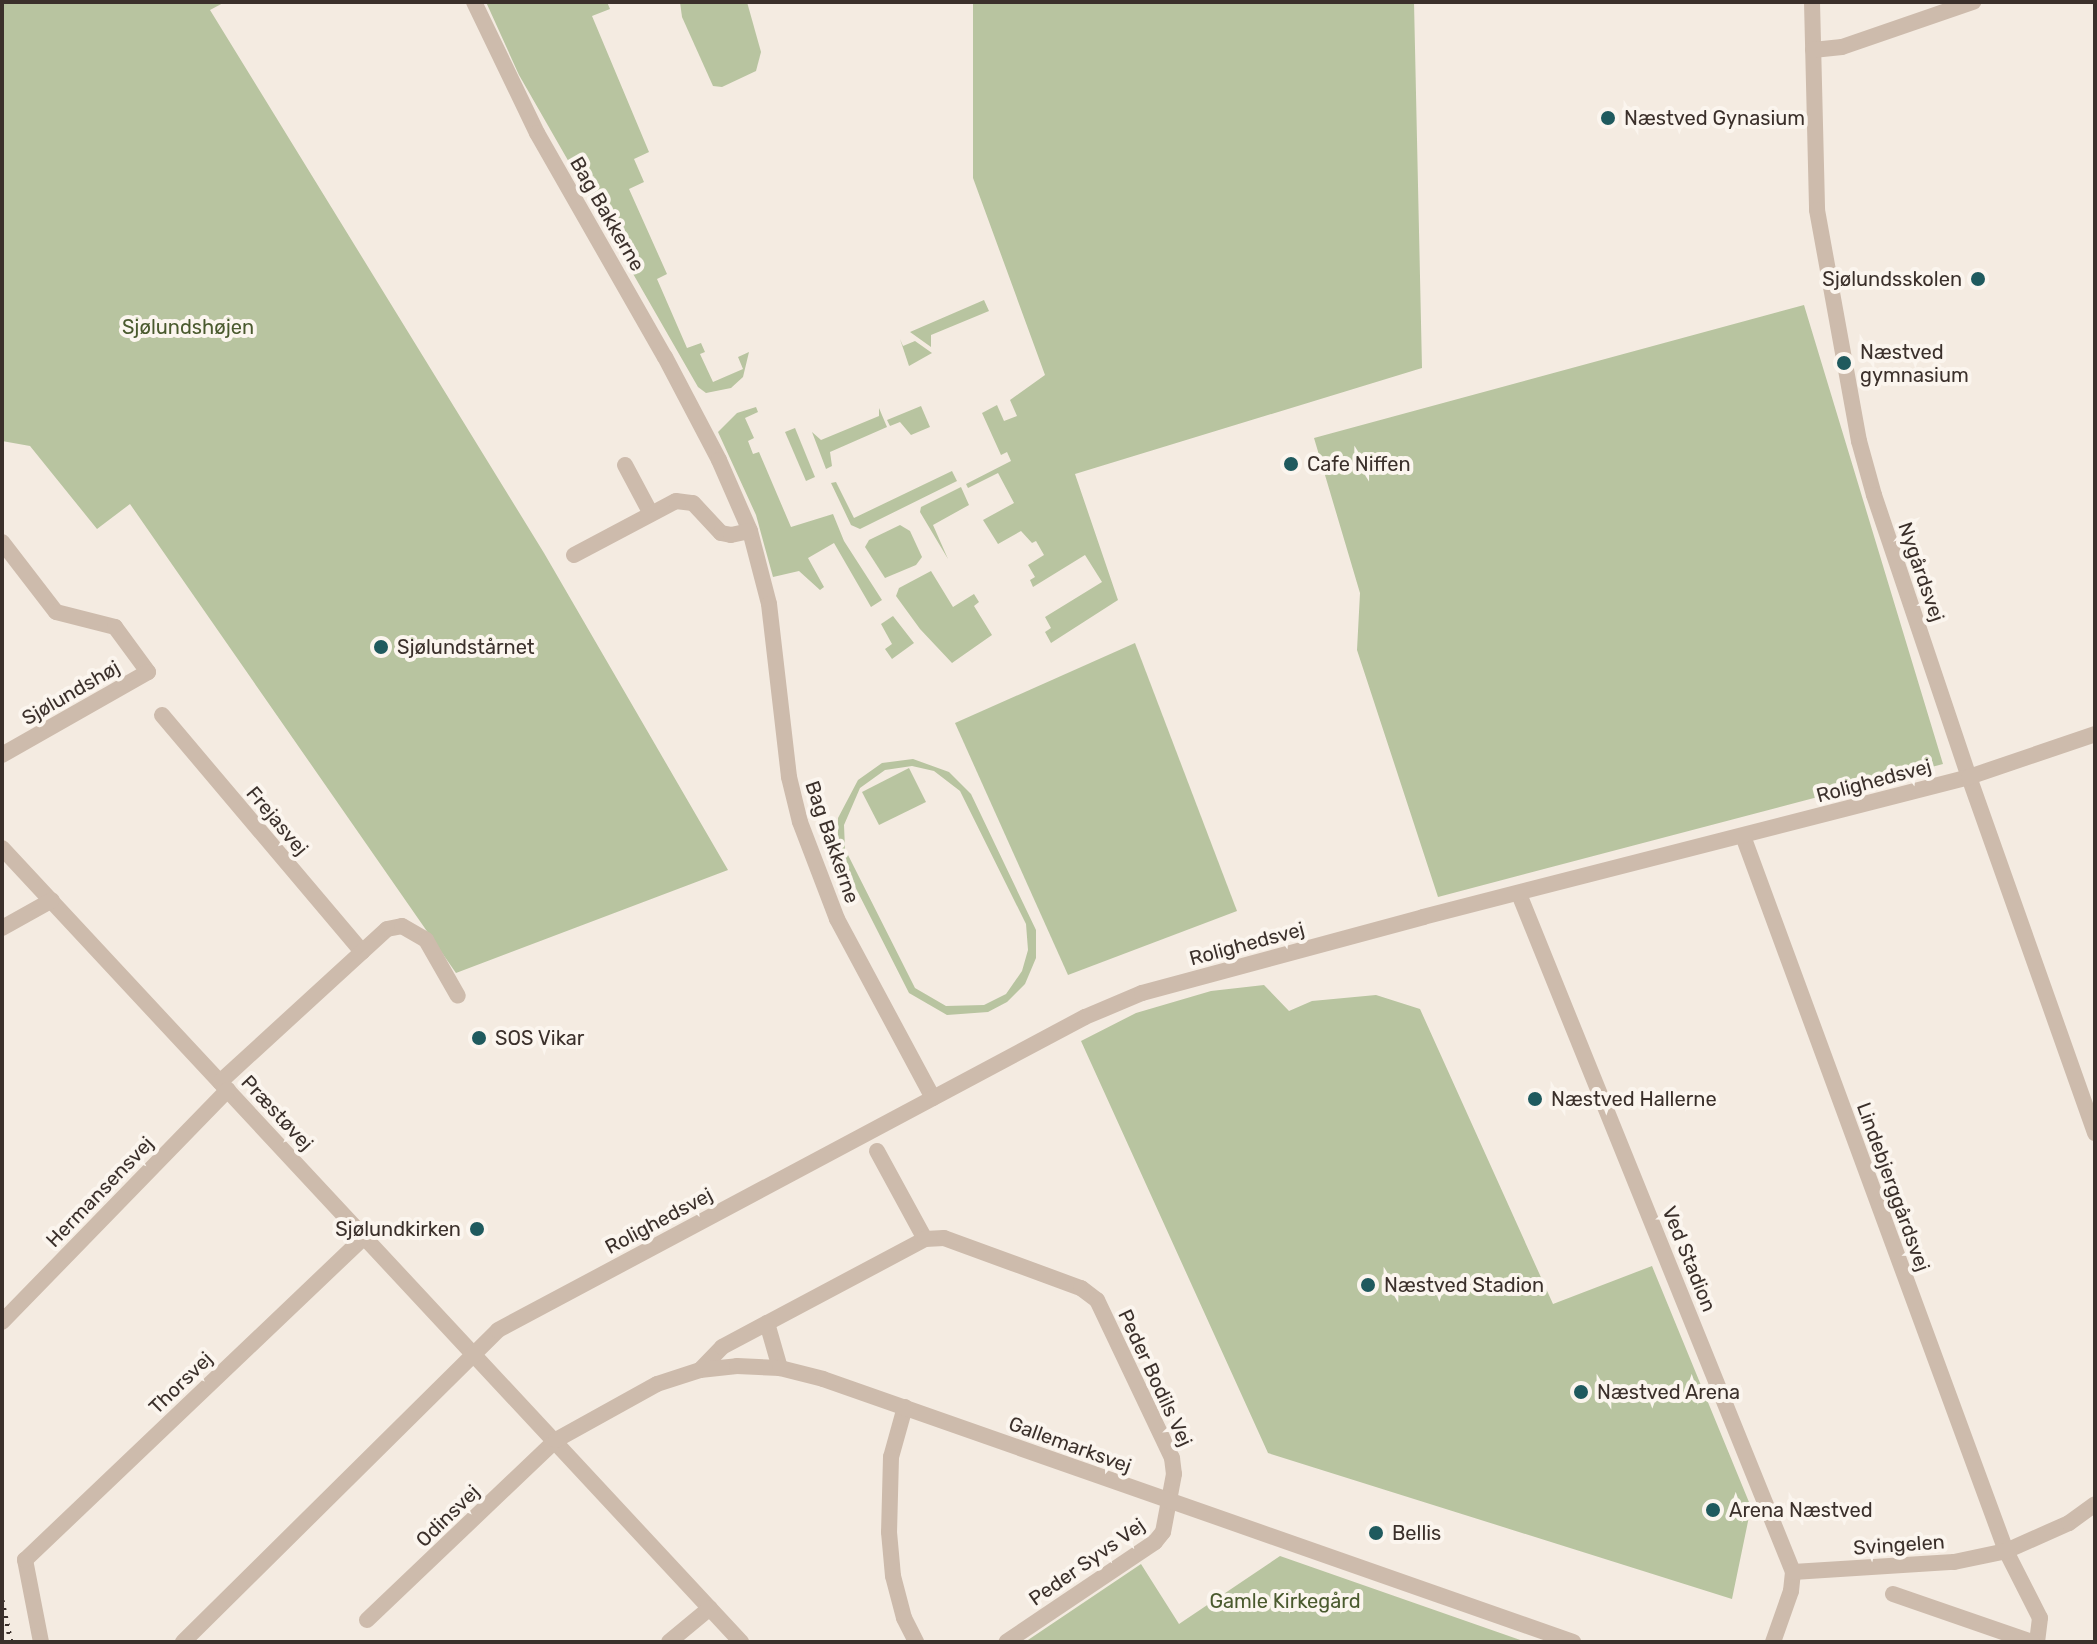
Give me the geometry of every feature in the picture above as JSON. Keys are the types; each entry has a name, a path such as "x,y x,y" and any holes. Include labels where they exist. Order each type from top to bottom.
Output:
{"street":[{"name":"Bag Bakkerne","path":"474,2 537,133 706,434 750,531 769,604 789,777 800,822 837,919 933,1098"},
{"name":"Nygårdsvej","path":"1812,2 1817,210 1859,441 1874,495 1969,777 2095,1133"},
{"path":"1813,50 1842,47 1973,2"},
{"path":"625,465 651,514"},
{"path":"574,555 676,501 686,500 721,533 731,535 750,531"},
{"name":"Sjølundshøj","path":"2,542 56,612 115,627 148,672 2,755"},
{"name":"Frejasvej","path":"162,715 362,952"},
{"name":"Rolighedsvej","path":"474,1352 498,1330 1085,1017 1142,993 1969,777 2095,734"},
{"name":"Lindebjerggårdsvej","path":"1743,836 2006,1551"},
{"name":"Præstøvej","path":"2,848 741,1642"},
{"name":"Ved Stadion","path":"1519,894 1793,1572"},
{"path":"2,928 52,900"},
{"path":"224,1086 387,929 402,926 416,931 436,954 458,996"},
{"name":"Hermansensvej","path":"2,1322 224,1086"},
{"path":"700,1370 722,1347 925,1239 877,1151"},
{"name":"Thorsvej","path":"41,1642 25,1560 365,1236"},
{"name":"Peder Bodils Vej","path":"925,1239 944,1238 1081,1288 1097,1300 1172,1458 1170,1501"},
{"path":"767,1323 780,1368"},
{"path":"183,1642 474,1352"},
{"name":"Gallemarksvej","path":"556,1440 657,1384 700,1370 780,1368 905,1407 1573,1642"},
{"path":"905,1407 891,1457 888,1508 893,1576 904,1618 916,1642"},
{"name":"Odinsvej","path":"367,1620 556,1440"},
{"name":"Peder Syvs Vej","path":"1006,1642 1155,1542 1163,1532 1170,1501"},
{"name":"Svingelen","path":"1793,1572 1954,1562 2006,1551 2069,1523 2095,1504"},
{"path":"1893,1594 2034,1642 2040,1618 2006,1551"},
{"path":"1773,1642 1791,1591 1793,1572"},
{"path":"669,1642 710,1608"}],"green space":[{"name":"Sjølundshøjen","path":"2,2 225,2 210,10 544,553 728,870 456,973 130,504 97,529 30,446 2,441"},
{"path":"486,2 607,2 610,9 592,16 649,152 634,159 644,182 629,189 667,274 657,279 687,348 701,343 705,352 700,354 713,382 743,369 738,357 749,352 743,377 731,388 706,393 698,387 519,75"},
{"path":"680,2 747,2 761,52 756,71 722,87 713,86 682,17"},
{"path":"973,2 1414,2 1422,368 1075,474 1118,600 1051,643 1045,632 1051,628 1045,617 1102,582 1085,555 1033,587 1030,580 1035,577 1028,565 1044,555 1036,541 1032,543 1021,531 998,544 983,520 1014,503 998,473 968,488 966,484 1011,461 1007,452 1001,455 982,413 997,405 1004,421 1017,416 1010,400 1045,375 973,178"},
{"path":"984,300 989,311 931,335 931,347 910,332"},
{"path":"1804,305 1943,764 1438,897 1357,650 1360,593 1314,438"},
{"path":"900,339 903,346 915,341 932,353 909,366"},
{"path":"921,406 930,427 911,435 900,422 890,426 887,420"},
{"path":"756,407 758,412 745,418 754,438 748,441 753,454 759,452 791,527 833,514 844,541 882,600 871,607 834,543 808,558 824,587 820,590 799,571 773,577 756,515 718,432 737,413"},
{"path":"879,408 887,427 830,452 832,466 826,469 812,432 821,440 879,416"},
{"path":"795,428 815,477 806,481 785,432"},
{"path":"952,471 957,481 860,529 851,525 831,483 836,482 854,518"},
{"path":"961,487 969,505 933,525 948,559 920,512 921,507"},
{"path":"900,525 910,531 922,557 916,565 885,578 865,547 869,540"},
{"path":"931,571 953,607 974,594 979,602 974,606 992,635 952,663 920,629 896,596 899,588"},
{"path":"893,616 914,643 892,659 885,649 892,644 881,624"},
{"path":"1135,643 1237,911 1068,975 955,723"},
{"path":"913,759 949,772 971,794 1036,930 1036,958 1025,984 1007,1002 988,1012 947,1015 909,993 838,853 838,818 858,780 882,763","holes":["912,766 934,771 960,791 1026,924 1028,950 1022,971 1006,994 984,1005 946,1006 915,988 845,849 844,825 860,788 885,770"]},
{"path":"909,768 926,802 879,825 862,792"},
{"name":"Næstved Stadion","path":"1264,985 1289,1011 1312,1001 1376,995 1420,1009 1553,1304 1652,1266 1751,1507 1732,1599 1268,1453 1081,1041 1136,1013 1211,991"},
{"name":"Gamle Kirkegård","path":"1280,1556 1526,1642 1025,1642 1141,1564 1179,1624"}],"railway":[{"path":"2,1600 11,1642"}],"place":[{"name":"Næstved Gynasium","path":"1608,118"},
{"name":"Sjølundsskolen","path":"1978,279"},
{"name":"Næstved gymnasium","path":"1844,363"},
{"name":"Cafe Niffen","path":"1291,464"},
{"name":"Sjølundstårnet","path":"381,647"},
{"name":"SOS Vikar","path":"479,1038"},
{"name":"Næstved Hallerne","path":"1535,1099"},
{"name":"Sjølundkirken","path":"477,1229"},
{"name":"Næstved Stadion","path":"1368,1285"},
{"name":"Næstved Arena","path":"1581,1392"},
{"name":"Arena Næstved","path":"1713,1510"},
{"name":"Bellis","path":"1376,1533"}]}
